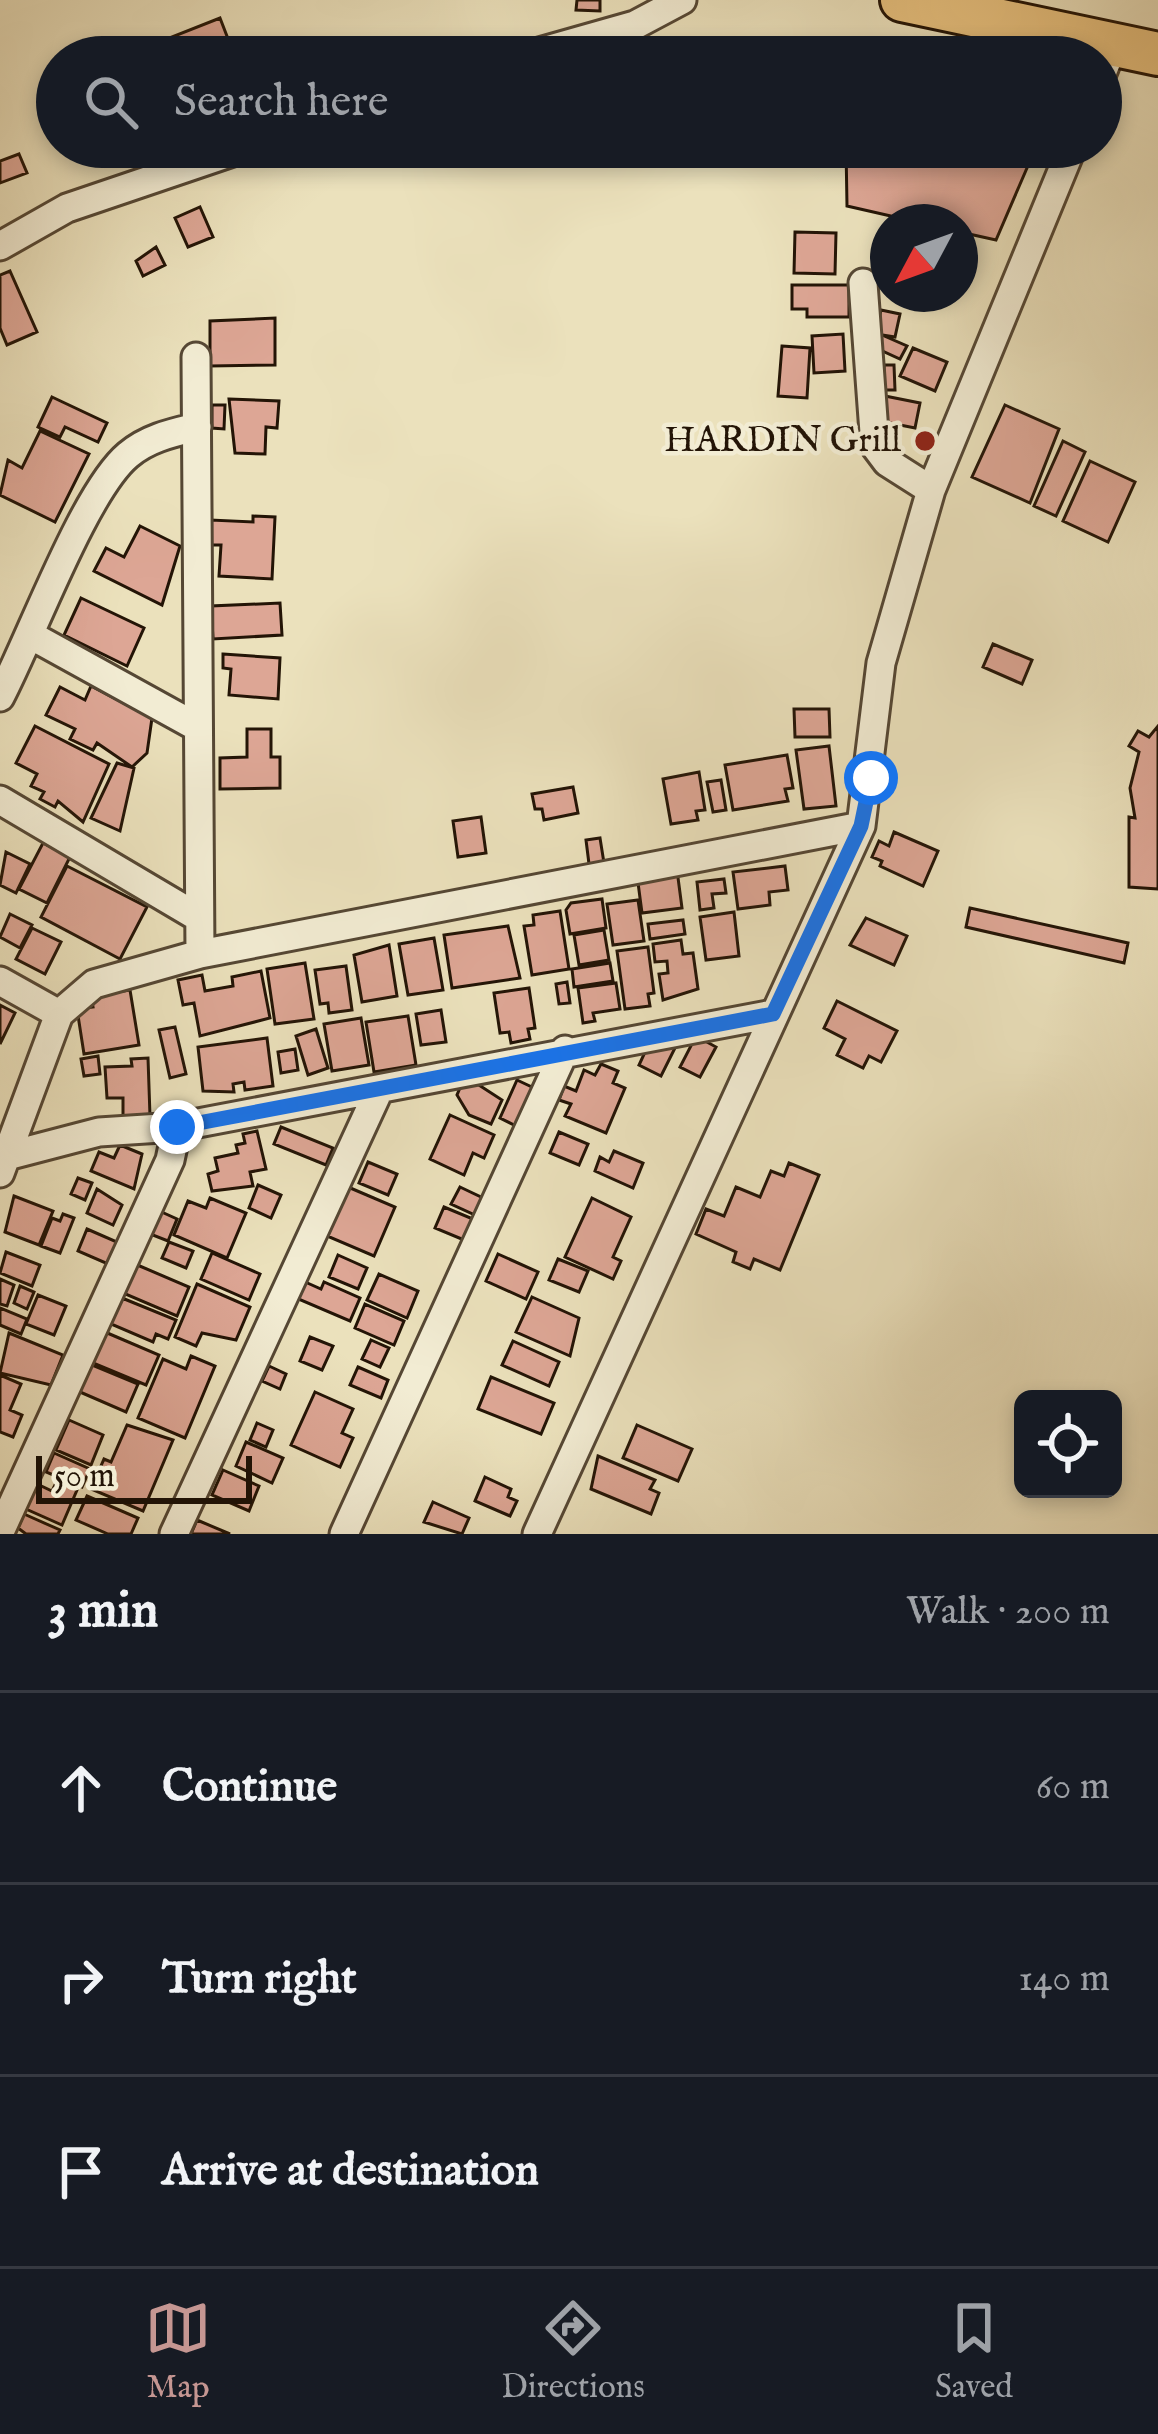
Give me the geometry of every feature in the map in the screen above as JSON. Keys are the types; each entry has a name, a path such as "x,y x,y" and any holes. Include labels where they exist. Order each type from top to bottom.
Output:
{"highway":[{"path":"902,0 1026,36"},
{"path":"1122,58 1158,54"}],"street":[{"path":"596,36 635,25 682,0"},
{"path":"0,246 67,208 185,168"},
{"path":"537,1534 861,826 881,663 931,490 1063,168"},
{"path":"862,283 875,446 887,461 931,490"},
{"path":"196,357 196,916 200,954"},
{"path":"0,697 97,491 127,456 158,436 197,427"},
{"path":"32,636 196,727"},
{"path":"0,800 196,916"},
{"path":"2,1160 59,1014 94,984 200,954 861,826"},
{"path":"0,980 59,1014"},
{"path":"2,1160 99,1132 177,1127 773,1014"},
{"path":"344,1534 565,1050"},
{"path":"174,1534 379,1090"},
{"path":"0,1532 170,1160 177,1127"}],"building":[{"path":"577,0 600,0 600,11 576,10"},
{"path":"220,18 227,36 174,36"},
{"path":"19,154 27,173 0,183 0,161"},
{"path":"846,168 1027,168 996,240 978,236 978,204 870,204 870,211 847,206"},
{"path":"200,207 213,237 188,247 175,218"},
{"path":"795,232 836,233 835,274 794,273"},
{"path":"156,247 165,265 143,276 136,261"},
{"path":"10,271 37,332 7,345 0,328 0,275"},
{"path":"792,285 849,285 849,317 807,317 807,309 792,309"},
{"path":"881,312 900,314 895,337 876,334"},
{"path":"275,318 275,365 210,366 210,321"},
{"path":"843,334 845,371 814,373 812,336"},
{"path":"882,335 907,346 900,359 876,348"},
{"path":"782,346 810,348 807,398 778,396"},
{"path":"913,348 947,362 935,391 900,376"},
{"path":"884,365 894,365 895,390 884,390"},
{"path":"880,395 920,403 915,428 875,420"},
{"path":"52,397 107,423 98,442 65,427 60,437 38,427"},
{"path":"229,399 279,401 277,428 266,427 265,454 235,453"},
{"path":"212,405 225,405 224,429 212,428"},
{"path":"1005,405 1059,429 1030,503 972,477"},
{"path":"40,431 89,454 55,522 0,495 8,460 22,468"},
{"path":"1063,441 1085,452 1056,516 1034,506"},
{"path":"1090,461 1135,482 1108,542 1063,521"},
{"path":"253,516 275,517 272,579 219,576 221,545 210,545 211,520 253,522"},
{"path":"140,526 180,546 162,605 94,571 106,548 124,557"},
{"path":"81,598 144,628 127,666 64,635"},
{"path":"280,603 282,635 213,639 211,606"},
{"path":"993,644 1032,660 1022,684 983,667"},
{"path":"223,654 280,658 278,699 229,695 231,669 223,668"},
{"path":"91,686 152,718 147,753 132,767 97,743 93,750 70,739 75,729 46,715 60,687 85,700"},
{"path":"794,709 829,709 830,737 795,737"},
{"path":"35,726 109,764 83,822 58,801 55,807 40,799 44,792 31,786 37,774 16,763"},
{"path":"1158,726 1158,889 1129,887 1129,817 1135,818 1130,788 1139,752 1129,746 1138,731 1149,737"},
{"path":"247,729 271,729 271,757 280,757 280,788 220,789 220,758 247,757"},
{"path":"829,746 836,806 804,809 796,750"},
{"path":"787,755 793,788 785,789 788,801 733,810 725,765"},
{"path":"117,763 134,768 120,831 91,818"},
{"path":"699,772 705,810 696,811 698,820 671,824 663,779"},
{"path":"721,780 726,810 713,812 707,782"},
{"path":"573,787 578,813 544,820 532,794"},
{"path":"481,817 486,853 458,857 453,821"},
{"path":"894,832 938,851 923,886 880,866 882,861 872,857 879,841 889,846"},
{"path":"600,838 604,863 589,864 586,840"},
{"path":"43,843 70,857 47,903 19,889"},
{"path":"6,852 30,864 16,893 0,885"},
{"path":"67,866 147,907 120,959 41,917"},
{"path":"785,866 788,890 769,892 770,905 738,909 733,872"},
{"path":"677,870 682,908 642,913 637,875"},
{"path":"724,879 726,893 712,894 714,908 700,910 697,882"},
{"path":"602,899 606,928 570,934 566,910 571,903"},
{"path":"638,900 644,941 613,945 607,904"},
{"path":"970,908 1128,943 1124,963 966,927"},
{"path":"560,911 569,969 532,975 524,926 534,925 533,915"},
{"path":"734,912 739,956 706,960 700,917"},
{"path":"10,914 32,925 20,948 0,937"},
{"path":"866,918 907,936 894,965 850,945"},
{"path":"683,920 685,934 650,939 648,924"},
{"path":"508,926 520,978 452,988 444,935"},
{"path":"32,928 61,942 45,974 16,959"},
{"path":"604,930 609,960 579,965 574,935"},
{"path":"434,938 443,990 408,995 399,944"},
{"path":"681,940 683,954 693,953 698,989 663,1000 659,974 668,973 667,961 655,962 653,944"},
{"path":"389,945 397,996 362,1002 354,955"},
{"path":"648,947 654,993 648,994 650,1006 625,1009 617,951"},
{"path":"305,963 314,1019 275,1024 267,969"},
{"path":"610,963 613,981 574,987 572,969"},
{"path":"346,966 352,1010 329,1013 328,1003 320,1004 315,970"},
{"path":"261,971 270,1018 200,1036 194,1003 183,1005 178,980 202,975 205,991 233,986 232,977"},
{"path":"567,982 570,1003 559,1004 556,984"},
{"path":"616,983 620,1009 593,1013 595,1021 583,1023 578,988"},
{"path":"529,988 535,1028 528,1029 530,1039 511,1043 509,1032 500,1033 494,993"},
{"path":"130,990 139,1045 84,1054 77,1009 93,1007 91,996"},
{"path":"837,1001 897,1031 881,1062 869,1056 863,1068 837,1055 845,1039 824,1028"},
{"path":"0,1005 15,1013 0,1044"},
{"path":"441,1010 446,1042 421,1045 416,1014"},
{"path":"408,1016 416,1065 374,1072 366,1022"},
{"path":"361,1018 369,1065 332,1071 324,1024"},
{"path":"175,1027 186,1074 170,1078 159,1030"},
{"path":"316,1029 328,1068 308,1075 296,1036"},
{"path":"696,1036 716,1047 700,1077 680,1067"},
{"path":"652,1037 675,1048 661,1076 639,1065"},
{"path":"267,1038 273,1086 245,1090 244,1082 233,1084 234,1092 203,1091 198,1047"},
{"path":"295,1049 298,1070 281,1073 278,1052"},
{"path":"98,1056 100,1074 84,1076 81,1059"},
{"path":"148,1058 150,1116 123,1116 123,1098 107,1098 105,1067 132,1066 131,1059"},
{"path":"601,1064 618,1071 613,1083 625,1088 606,1133 565,1116 571,1104 559,1100 564,1086 576,1091 584,1070 595,1075"},
{"path":"465,1076 502,1100 491,1124 469,1115 457,1095"},
{"path":"517,1080 536,1089 518,1127 500,1118"},
{"path":"450,1115 494,1135 484,1158 473,1153 464,1175 430,1159"},
{"path":"281,1127 333,1148 326,1165 274,1144"},
{"path":"257,1131 266,1169 250,1172 253,1186 212,1191 208,1174 218,1171 215,1158 238,1153 236,1145 245,1143 243,1134"},
{"path":"559,1132 588,1144 579,1165 550,1153"},
{"path":"120,1145 142,1154 134,1189 91,1171 99,1152 114,1158"},
{"path":"614,1151 643,1163 633,1188 595,1171 600,1157 609,1162"},
{"path":"368,1162 397,1174 388,1195 359,1183"},
{"path":"789,1163 819,1175 780,1270 754,1259 750,1269 733,1262 736,1252 696,1234 706,1209 724,1216 736,1187 760,1197 771,1171 784,1176"},
{"path":"78,1178 92,1183 85,1200 71,1194"},
{"path":"258,1185 281,1195 271,1218 249,1208"},
{"path":"348,1187 395,1207 374,1256 327,1236"},
{"path":"460,1187 483,1198 475,1215 451,1204"},
{"path":"97,1189 122,1205 113,1225 87,1213"},
{"path":"14,1196 53,1211 39,1245 5,1232"},
{"path":"210,1198 246,1213 227,1258 174,1235 188,1201 206,1208"},
{"path":"592,1198 631,1217 613,1257 621,1261 613,1279 565,1257"},
{"path":"444,1207 473,1219 464,1240 435,1228"},
{"path":"155,1209 177,1219 168,1241 145,1232"},
{"path":"63,1214 74,1218 60,1253 41,1246 52,1218 60,1221"},
{"path":"87,1229 117,1242 108,1264 78,1251"},
{"path":"169,1242 193,1251 186,1268 162,1258"},
{"path":"6,1252 40,1265 32,1286 0,1273"},
{"path":"212,1253 260,1274 249,1300 201,1279"},
{"path":"498,1254 538,1272 526,1299 486,1281"},
{"path":"338,1255 367,1268 358,1289 329,1277"},
{"path":"558,1259 588,1271 579,1292 549,1280"},
{"path":"135,1264 189,1287 177,1316 123,1293"},
{"path":"379,1274 418,1291 407,1318 367,1300"},
{"path":"0,1279 14,1285 7,1306 0,1304"},
{"path":"303,1281 321,1289 324,1282 360,1298 350,1321 296,1298"},
{"path":"197,1284 250,1307 236,1340 202,1333 196,1346 175,1337"},
{"path":"20,1286 34,1292 27,1309 14,1303"},
{"path":"38,1295 66,1306 54,1335 26,1324"},
{"path":"532,1297 579,1318 570,1356 516,1332"},
{"path":"122,1298 176,1320 168,1339 156,1334 153,1342 111,1324"},
{"path":"365,1304 404,1321 394,1345 355,1328"},
{"path":"0,1308 27,1319 21,1334 0,1325"},
{"path":"105,1332 159,1355 146,1385 93,1363"},
{"path":"9,1333 63,1355 51,1385 0,1373"},
{"path":"310,1337 333,1346 322,1370 300,1361"},
{"path":"371,1340 389,1348 380,1367 362,1359"},
{"path":"513,1341 559,1362 549,1386 502,1365"},
{"path":"191,1356 215,1366 185,1438 138,1418 163,1359 186,1369"},
{"path":"85,1362 138,1384 126,1412 80,1392"},
{"path":"269,1366 286,1374 280,1389 262,1381"},
{"path":"358,1367 388,1380 381,1398 350,1385"},
{"path":"0,1375 21,1384 10,1410 22,1415 13,1437 0,1432"},
{"path":"491,1377 554,1403 541,1434 478,1409"},
{"path":"315,1392 353,1409 342,1433 353,1438 340,1467 291,1445"},
{"path":"69,1420 103,1435 91,1465 56,1450"},
{"path":"257,1423 273,1430 266,1447 250,1440"},
{"path":"127,1425 173,1440 143,1511 91,1489 104,1459 111,1462"},
{"path":"637,1425 692,1449 678,1481 623,1458"},
{"path":"246,1442 283,1458 272,1483 236,1466"},
{"path":"54,1453 90,1469 82,1487 46,1472"},
{"path":"598,1456 655,1480 650,1489 659,1493 651,1514 591,1489"},
{"path":"223,1470 259,1486 249,1511 212,1495"},
{"path":"485,1477 511,1489 508,1497 517,1501 510,1516 475,1501"},
{"path":"57,1481 77,1490 62,1525 26,1509 37,1484 52,1491"},
{"path":"87,1496 138,1518 131,1534 108,1534 76,1520"},
{"path":"433,1502 469,1518 462,1534 424,1522"},
{"path":"24,1514 60,1530 58,1534 26,1534 18,1528"},
{"path":"197,1520 230,1534 191,1534"}],"place":[{"name":"HARDIN Grill","path":"925,441"}],"route":[{"path":"177,1127 773,1014 861,826 871,778"}]}
